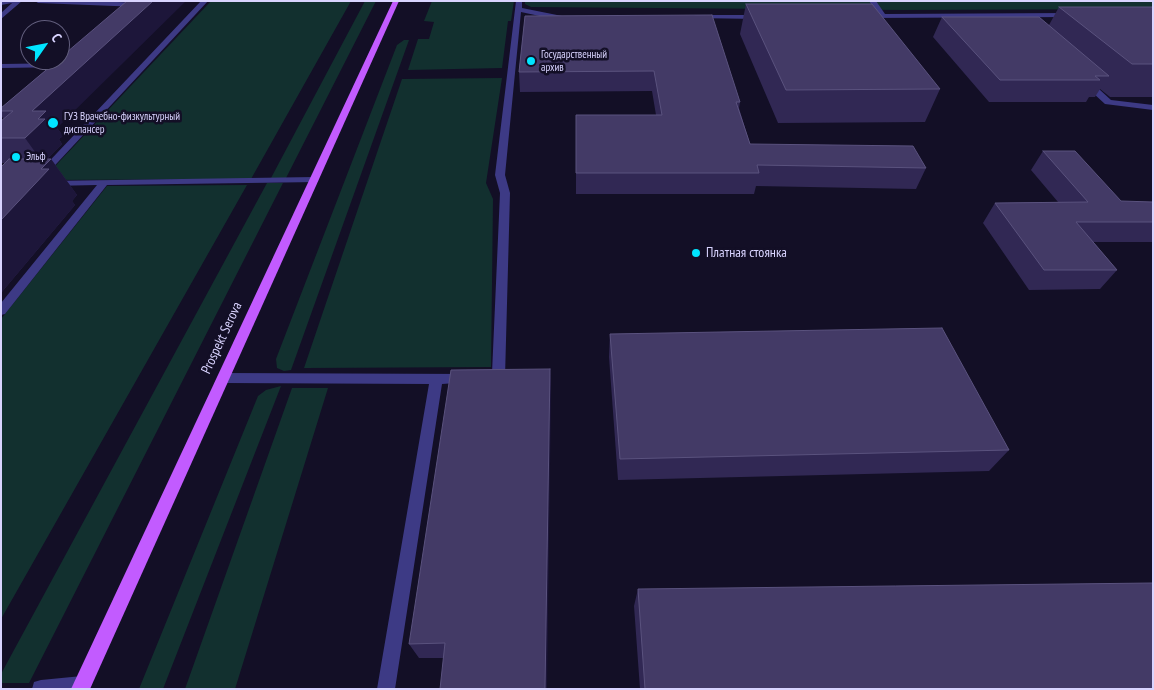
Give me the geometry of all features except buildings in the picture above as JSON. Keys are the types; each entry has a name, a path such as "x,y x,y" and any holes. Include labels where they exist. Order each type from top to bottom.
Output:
{"main road":[{"name":"Prospekt Serova","path":"81,687 396,1"}],"street":[{"path":"1,3 17,1"},
{"path":"1,18 17,1"},
{"path":"38,1 141,4 134,11"},
{"path":"204,1 34,183 315,180"},
{"path":"872,1 884,16"},
{"path":"224,378 498,378 505,193 500,174 518,6 558,18 578,18"},
{"path":"1011,15 1024,26"},
{"path":"854,16 1077,15"},
{"path":"690,17 766,17"},
{"path":"1,66 78,65 67,76"},
{"path":"1079,75 1108,102 1153,108"},
{"path":"1,311 104,183"},
{"path":"386,689 436,379"},
{"path":"40,689 81,687"}],"green space":[{"path":"211,1 351,1 251,179 42,180"},
{"path":"365,1 376,1 286,178 271,178"},
{"path":"432,1 514,1 511,21 508,21 502,68 408,70 418,39 429,39 434,22 424,21"},
{"path":"525,1 1153,1 1153,9 903,10 531,7 525,4"},
{"path":"404,40 409,40 291,370 284,371 277,368 276,359 397,45"},
{"path":"502,78 486,183 493,199 491,367 304,368 402,79"},
{"path":"267,183 283,183 29,683 1,683 1,674"},
{"path":"247,185 1,619 1,319 107,186"},
{"path":"281,386 163,689 139,689 258,396 266,390"},
{"path":"292,388 328,388 235,689 185,689"}],"place":[{"name":"Государственный архив","path":"531,61"},
{"name":"ГУЗ Врачебно-физкультурный диспансер","path":"53,123"},
{"name":"Эльф","path":"16,157"},
{"name":"Платная стоянка","path":"696,253"}]}
